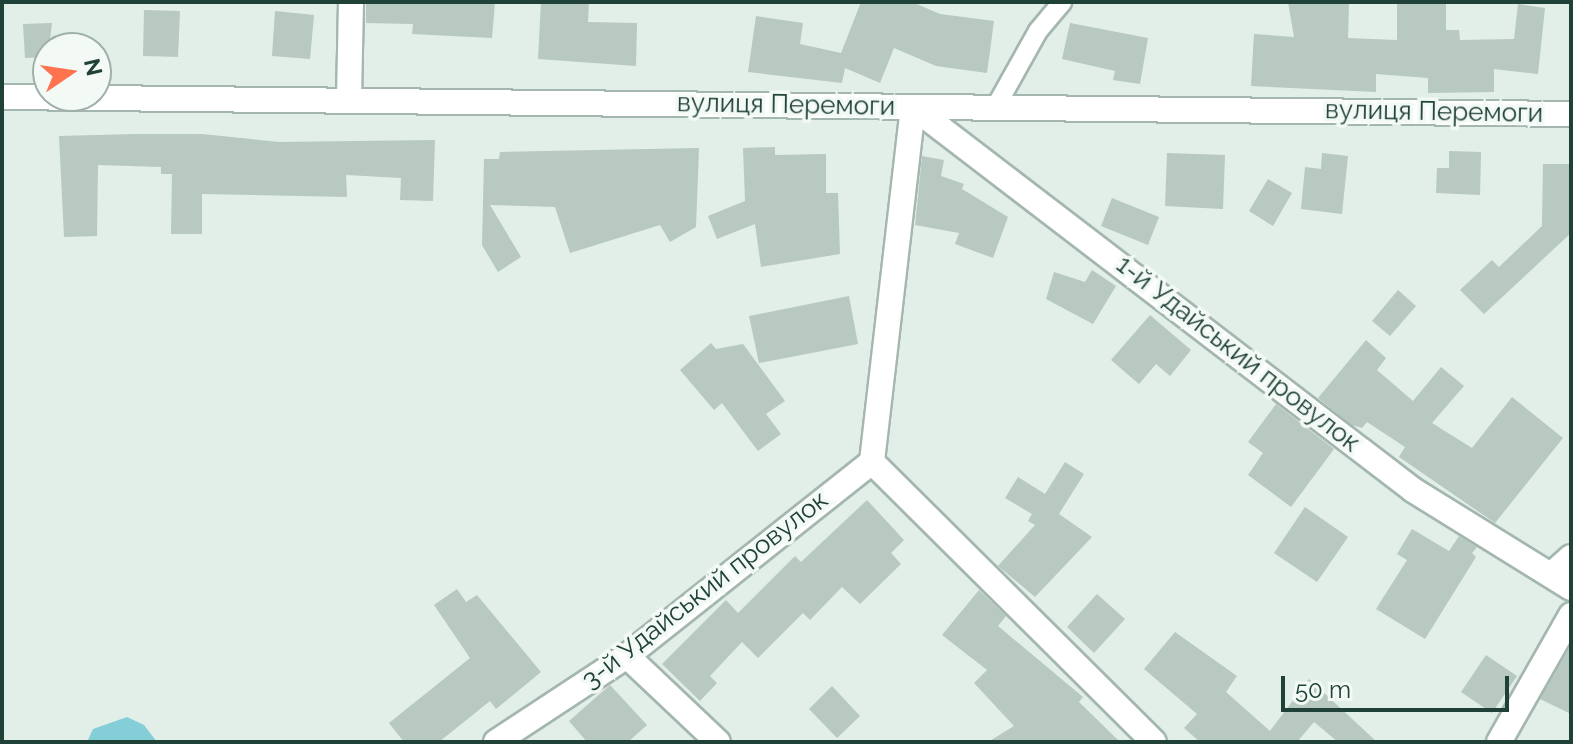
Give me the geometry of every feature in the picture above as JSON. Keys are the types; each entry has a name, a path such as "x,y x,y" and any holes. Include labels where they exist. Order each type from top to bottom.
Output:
{"street":[{"path":"349,98 351,2"},
{"name":"вулиця Перемоги","path":"2,97 349,98 1571,114"},
{"path":"913,107 872,462 1154,742"},
{"name":"1-й Удайський провулок","path":"913,107 1413,490 1561,581"},
{"name":"3-й Удайський провулок","path":"496,742 627,656 872,462"},
{"path":"1561,581 1571,557"},
{"path":"1499,742 1571,615"},
{"path":"627,656 718,742"}],"lane":[{"path":"995,108 1038,31 1062,2"}],"water":[{"path":"127,717 144,725 157,742 87,742 93,729"}],"building":[{"path":"366,2 495,2 492,38 412,34 413,24 366,23"},
{"path":"541,2 589,2 588,22 637,23 636,66 538,59"},
{"path":"861,2 912,2 940,14 994,21 987,73 936,66 894,48 880,83 845,68 842,83 748,72 756,16 803,23 800,44 841,53"},
{"path":"1288,2 1349,4 1348,38 1397,40 1397,2 1446,2 1446,30 1459,30 1460,40 1514,39 1518,4 1545,8 1538,74 1494,69 1494,92 1428,93 1428,78 1376,74 1376,92 1251,86 1254,34 1294,37"},
{"path":"144,10 180,11 178,57 143,56"},
{"path":"275,11 314,15 310,59 272,56"},
{"path":"52,23 51,32 32,32 32,58 25,58 23,24"},
{"path":"1070,23 1148,38 1140,84 1113,80 1115,71 1062,59"},
{"path":"202,134 279,142 435,140 433,201 400,200 401,178 346,175 347,197 202,194 202,234 171,234 172,174 161,174 161,167 98,165 97,236 64,237 59,136"},
{"path":"775,147 775,155 826,154 826,193 838,193 840,254 761,267 755,224 717,239 708,216 745,201 743,148"},
{"path":"699,148 696,227 670,242 660,225 570,253 555,207 490,205 521,257 498,272 482,245 484,159 499,159 500,152"},
{"path":"1449,151 1481,152 1480,195 1436,193 1437,168 1449,168"},
{"path":"1167,153 1225,155 1223,209 1165,206"},
{"path":"1322,153 1348,156 1342,214 1301,209 1305,167 1321,169"},
{"path":"922,156 944,160 941,176 964,184 962,189 1008,217 993,258 955,244 959,233 915,225"},
{"path":"1543,164 1571,164 1571,233 1484,314 1460,290 1492,260 1499,267 1542,226"},
{"path":"1268,179 1292,193 1273,226 1249,211"},
{"path":"1112,198 1159,217 1148,245 1101,226"},
{"path":"1092,270 1116,286 1093,324 1046,299 1054,272 1085,282"},
{"path":"1398,290 1416,306 1390,336 1372,321"},
{"path":"849,296 858,344 759,363 749,316"},
{"path":"1150,315 1191,350 1170,376 1156,364 1139,384 1111,360"},
{"path":"1366,340 1386,358 1377,370 1413,401 1441,367 1464,386 1432,423 1472,448 1512,397 1563,438 1495,523 1399,457 1405,447 1367,422 1362,428 1352,425 1318,398"},
{"path":"711,343 716,349 743,344 785,401 766,414 781,434 758,451 722,403 714,410 680,370"},
{"path":"1276,404 1334,449 1291,507 1248,475 1263,453 1248,442"},
{"path":"1065,462 1084,474 1059,514 1092,537 1035,597 998,566 1035,525 1028,521 1032,514 1005,498 1018,477 1045,494"},
{"path":"867,500 904,540 891,553 901,564 860,604 842,587 810,620 803,613 758,658 742,642 710,676 717,683 700,701 662,664 726,600 738,613 795,556 801,562"},
{"path":"1305,507 1348,537 1317,582 1274,553"},
{"path":"1412,529 1449,551 1459,536 1477,547 1472,553 1476,557 1425,639 1376,609 1407,560 1397,554"},
{"path":"457,589 466,602 477,595 541,672 496,709 490,701 439,742 404,742 389,723 470,658 434,605"},
{"path":"979,590 1006,616 998,626 1083,697 1079,702 1120,742 988,742 1014,726 974,683 987,670 942,635"},
{"path":"1097,594 1125,619 1094,653 1067,627"},
{"path":"1175,632 1237,676 1226,692 1270,731 1309,679 1377,742 1338,742 1314,722 1297,742 1200,742 1184,728 1197,714 1144,669"},
{"path":"1571,645 1571,714 1540,699"},
{"path":"1486,655 1517,676 1492,713 1461,692"},
{"path":"610,685 647,725 628,742 587,742 569,721"},
{"path":"832,686 860,716 837,738 809,709"}]}
